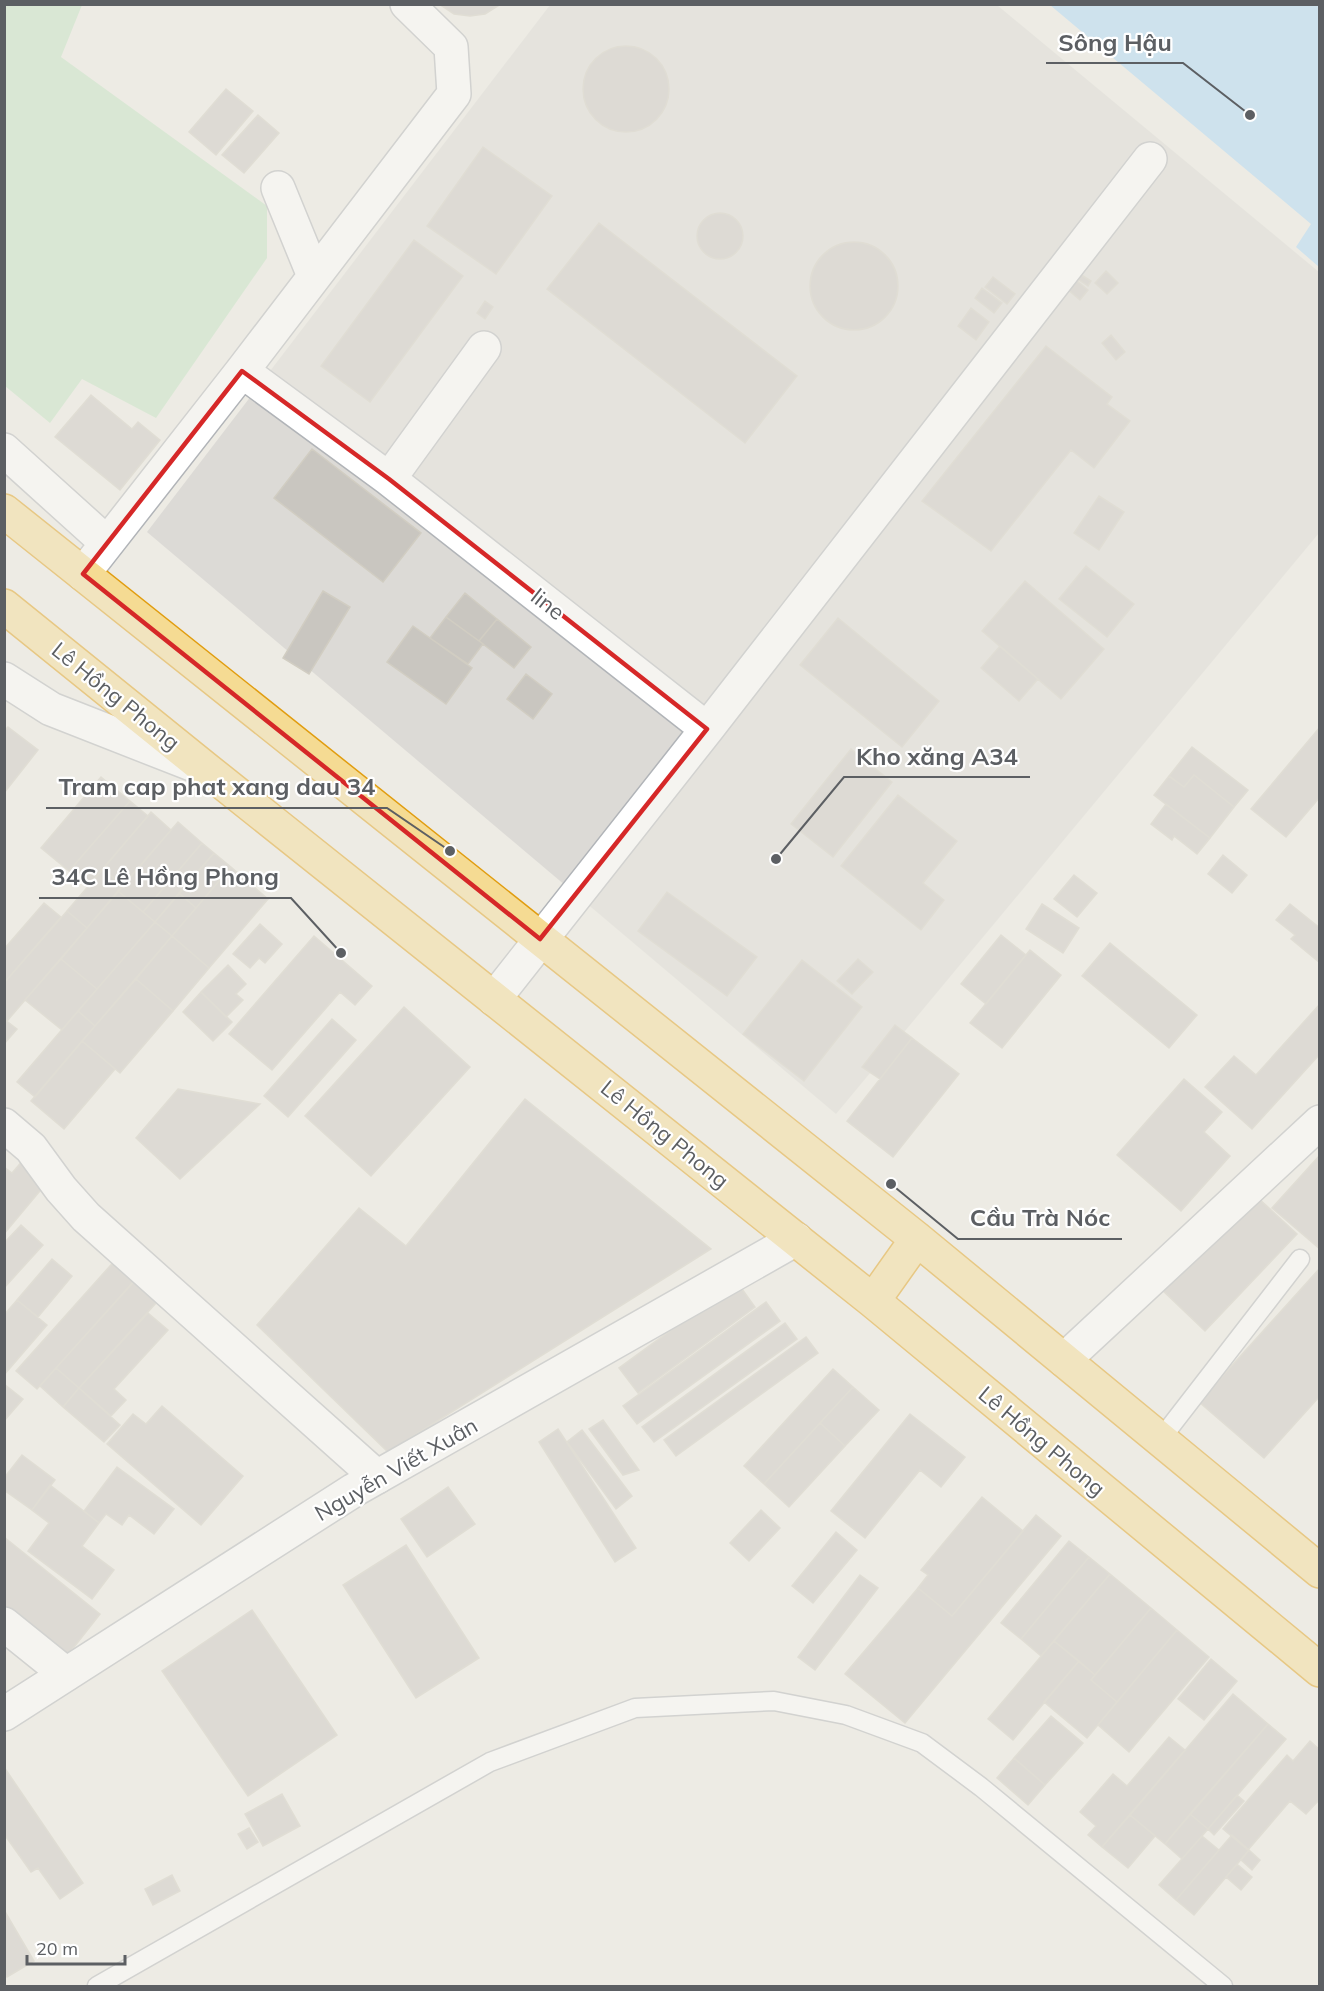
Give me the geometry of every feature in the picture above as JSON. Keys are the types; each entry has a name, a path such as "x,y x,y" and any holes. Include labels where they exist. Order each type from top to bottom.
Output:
{"highway":[{"path":"9,515 917,1239 1320,1571"},
{"name":"Lê Hồng Phong","path":"4,606 873,1301 1320,1670"},
{"path":"873,1301 917,1239"}],"street":[{"path":"83,574 242,372 454,93 451,47 407,4"},
{"path":"495,999 1150,159"},
{"path":"278,188 314,276"},
{"path":"389,479 484,348"},
{"name":"line","path":"242,372 389,479 707,729"},
{"path":"4,450 107,543"},
{"path":"4,679 51,709 207,770"},
{"path":"1064,1360 1320,1122"},
{"path":"4,1125 31,1148 61,1189 86,1217 377,1477"},
{"name":"Nguyễn Viết Xuân","path":"4,1714 377,1477 796,1239"},
{"path":"4,1624 66,1674"}],"lane":[{"path":"1160,1440 1300,1259"},
{"path":"97,1986 490,1762 635,1708 774,1701 846,1715 922,1743 981,1787 1223,1986"}],"highlighted area":[{"path":"242,371 389,479 707,729 540,939 83,574"}],"shaded area":[{"path":"550,5 997,5 1319,272 1319,533 836,1114 147,532"}],"green space":[{"path":"4,5 82,5 61,57 267,206 267,258 156,418 82,379 50,423 5,386"}],"water":[{"path":"1050,5 1319,5 1319,267 1296,247 1311,224"}],"building":[{"path":"439,4 501,4 485,14 470,16 454,14"},
{"path":"618,46 634,46 657,58 666,72 669,89 666,106 657,120 634,132 618,132 602,125 590,113 583,97 583,81 590,65 602,53"},
{"path":"226,89 253,111 216,155 189,132"},
{"path":"258,115 279,133 244,173 222,155"},
{"path":"483,147 552,196 496,274 427,226"},
{"path":"725,213 737,219 742,227 742,245 737,253 729,258 715,259 707,256 700,249 697,231 700,223 707,216"},
{"path":"599,223 797,376 745,443 547,289"},
{"path":"414,240 463,276 370,402 321,366"},
{"path":"845,242 863,242 879,249 891,261 898,277 898,295 891,311 879,323 863,330 845,330 829,323 817,311 810,295 810,277 817,261 829,249"},
{"path":"1106,271 1118,283 1107,294 1095,283"},
{"path":"1080,274 1091,281 1088,286 1076,278"},
{"path":"993,277 1015,294 1007,304 985,287"},
{"path":"1076,280 1088,290 1080,300 1067,289"},
{"path":"982,288 1002,303 994,313 975,298"},
{"path":"485,301 493,307 485,319 477,313"},
{"path":"971,308 989,322 976,340 958,326"},
{"path":"1111,335 1125,352 1116,360 1102,343"},
{"path":"1046,346 1112,397 1107,404 1130,421 1094,468 1071,450 991,551 922,501"},
{"path":"91,395 132,429 138,422 160,440 120,490 55,437"},
{"path":"312,449 421,533 383,582 274,498"},
{"path":"1099,496 1124,512 1099,550 1074,533"},
{"path":"1086,566 1134,604 1107,637 1059,599"},
{"path":"1025,581 1104,649 1061,699 982,631"},
{"path":"323,591 350,607 309,674 283,658"},
{"path":"465,593 497,619 479,641 446,617"},
{"path":"446,617 483,644 468,664 430,638"},
{"path":"838,618 939,701 902,747 800,665"},
{"path":"497,619 531,647 514,668 479,641"},
{"path":"413,626 472,668 446,704 387,662"},
{"path":"1000,646 1038,679 1019,701 981,668"},
{"path":"526,674 552,694 533,719 507,699"},
{"path":"8,727 38,750 4,793 4,731"},
{"path":"1320,727 1320,797 1286,837 1251,809"},
{"path":"1192,747 1248,790 1234,807 1194,775 1184,787 1169,776"},
{"path":"851,749 892,782 833,857 791,824"},
{"path":"1194,775 1234,807 1210,838 1154,795 1169,776 1184,787"},
{"path":"101,777 130,801 69,871 41,848"},
{"path":"898,795 957,841 923,883 944,900 921,930 841,866"},
{"path":"130,801 148,816 87,887 69,871"},
{"path":"1166,804 1210,838 1197,854 1174,836 1172,840 1151,824"},
{"path":"151,812 171,830 123,886 103,869"},
{"path":"178,822 202,843 143,912 118,891"},
{"path":"202,843 214,853 155,922 143,912"},
{"path":"214,853 231,867 196,908 179,893"},
{"path":"1223,855 1247,875 1232,893 1208,874"},
{"path":"231,867 268,899 209,968 172,936"},
{"path":"103,869 123,886 87,928 67,911"},
{"path":"1074,875 1097,893 1077,917 1054,899"},
{"path":"118,891 155,922 97,989 61,959"},
{"path":"667,892 757,957 727,996 638,931"},
{"path":"179,893 196,908 172,936 155,922"},
{"path":"44,903 61,917 4,983 4,949"},
{"path":"1042,904 1079,928 1063,953 1026,929"},
{"path":"1290,904 1320,928 1320,963 1291,939 1295,935 1276,920"},
{"path":"67,911 87,928 7,1021 4,1019 4,983"},
{"path":"155,922 172,936 95,1026 78,1011"},
{"path":"260,924 282,944 265,963 259,958 250,968 233,954"},
{"path":"1001,935 1026,955 986,1004 961,984"},
{"path":"172,936 209,968 173,1011 136,979"},
{"path":"314,936 372,986 355,1005 340,992 272,1070 229,1034"},
{"path":"1110,943 1197,1015 1169,1048 1082,976"},
{"path":"1030,950 1061,975 1002,1048 970,1023"},
{"path":"61,959 97,989 62,1030 25,1000"},
{"path":"858,959 873,972 852,994 837,981"},
{"path":"802,960 862,1007 804,1081 743,1034"},
{"path":"228,965 246,984 236,994 243,1000 226,1017 201,992"},
{"path":"136,979 173,1011 120,1073 82,1041"},
{"path":"201,992 232,1022 213,1041 183,1012"},
{"path":"1320,1004 1320,1054 1252,1129 1205,1087 1234,1056 1256,1075"},
{"path":"404,1007 470,1067 371,1176 305,1116"},
{"path":"78,1011 95,1026 35,1097 17,1082"},
{"path":"4,1019 17,1029 4,1044"},
{"path":"332,1019 356,1040 288,1117 264,1096"},
{"path":"895,1025 912,1038 880,1079 862,1067"},
{"path":"912,1038 959,1074 893,1157 847,1121"},
{"path":"82,1041 115,1069 64,1129 31,1101"},
{"path":"1184,1079 1222,1112 1204,1132 1230,1156 1181,1211 1117,1155"},
{"path":"178,1089 260,1104 180,1179 136,1138"},
{"path":"525,1099 711,1249 388,1452 257,1325 359,1208 406,1246"},
{"path":"1320,1155 1320,1249 1272,1208"},
{"path":"24,1159 49,1180 4,1234 4,1167 12,1173"},
{"path":"1257,1197 1297,1234 1205,1331 1160,1288"},
{"path":"21,1225 43,1245 4,1288 4,1243"},
{"path":"118,1257 139,1276 37,1389 16,1371"},
{"path":"52,1259 72,1276 38,1317 17,1300"},
{"path":"1320,1268 1320,1396 1264,1458 1199,1402"},
{"path":"143,1271 166,1292 79,1388 56,1368"},
{"path":"737,1282 755,1307 638,1393 619,1368"},
{"path":"17,1300 47,1325 4,1375 4,1315"},
{"path":"766,1302 780,1321 637,1424 623,1406"},
{"path":"148,1313 168,1330 114,1389 126,1400 111,1416 79,1388"},
{"path":"785,1323 797,1339 654,1442 642,1427"},
{"path":"806,1337 818,1353 676,1456 664,1440"},
{"path":"56,1368 79,1388 63,1407 40,1386"},
{"path":"833,1369 853,1387 764,1484 744,1466"},
{"path":"4,1384 23,1399 4,1421"},
{"path":"853,1387 879,1410 845,1446 820,1423"},
{"path":"79,1388 120,1425 104,1442 63,1407"},
{"path":"162,1406 243,1476 201,1525 107,1444 133,1414 146,1424"},
{"path":"910,1414 965,1457 941,1487 920,1470 865,1538 831,1511"},
{"path":"603,1420 639,1470 623,1475 589,1429"},
{"path":"820,1423 845,1446 789,1507 764,1484"},
{"path":"558,1429 636,1548 615,1562 539,1442"},
{"path":"582,1430 632,1496 616,1509 567,1442"},
{"path":"22,1455 55,1480 32,1510 4,1490 4,1478"},
{"path":"117,1467 174,1509 154,1534 129,1515 122,1525 106,1514 99,1523 84,1511"},
{"path":"50,1485 99,1523 82,1546 114,1570 92,1599 28,1551 49,1523 32,1510"},
{"path":"448,1487 475,1524 427,1557 401,1519"},
{"path":"982,1497 1023,1531 952,1616 918,1588 928,1575 921,1570"},
{"path":"761,1510 780,1528 749,1561 730,1543"},
{"path":"1036,1515 1061,1536 905,1723 845,1674 918,1588 952,1616"},
{"path":"836,1532 857,1550 813,1603 792,1586"},
{"path":"4,1537 100,1614 67,1656 4,1605"},
{"path":"1069,1541 1089,1557 1021,1639 1001,1623"},
{"path":"406,1545 479,1658 416,1698 343,1585"},
{"path":"1089,1557 1110,1574 1041,1656 1021,1639"},
{"path":"1110,1574 1151,1608 1095,1675 1054,1641"},
{"path":"860,1575 878,1588 815,1670 798,1657"},
{"path":"1151,1608 1177,1630 1117,1702 1091,1680"},
{"path":"252,1610 337,1735 248,1796 162,1671"},
{"path":"1177,1630 1209,1657 1129,1752 1098,1725"},
{"path":"1054,1641 1079,1661 1013,1740 988,1719"},
{"path":"1211,1659 1237,1681 1204,1720 1178,1699"},
{"path":"1079,1661 1095,1675 1091,1680 1117,1702 1087,1738 1044,1702"},
{"path":"1233,1694 1268,1724 1165,1844 1130,1815"},
{"path":"1051,1716 1083,1743 1045,1785 1014,1758"},
{"path":"1268,1724 1286,1739 1208,1829 1190,1814"},
{"path":"1169,1737 1185,1750 1102,1847 1088,1835 1096,1826 1080,1812 1113,1774 1127,1786"},
{"path":"1310,1741 1320,1750 1320,1799 1306,1814 1290,1801 1248,1850 1223,1829 1287,1755 1293,1761"},
{"path":"1014,1758 1045,1785 1028,1805 997,1778"},
{"path":"4,1767 83,1883 60,1899 38,1868 31,1872 4,1834"},
{"path":"282,1794 300,1826 263,1846 245,1814"},
{"path":"1237,1795 1244,1801 1214,1835 1208,1829"},
{"path":"1190,1814 1208,1829 1182,1859 1165,1844"},
{"path":"1130,1815 1155,1836 1128,1868 1102,1847"},
{"path":"249,1828 258,1842 247,1849 238,1834"},
{"path":"1232,1835 1249,1850 1194,1915 1176,1900"},
{"path":"1202,1836 1219,1850 1176,1900 1159,1885"},
{"path":"1249,1850 1260,1860 1252,1870 1241,1860"},
{"path":"1237,1864 1252,1877 1241,1890 1226,1877"},
{"path":"172,1875 180,1891 153,1905 145,1889"},
{"path":"4,1910 34,1961 7,1977 4,1973"}],"place":[{"name":"Sông Hậu","path":"1250,115"},
{"name":"Tram cap phat xang dau 34","path":"450,851"},
{"name":"Kho xăng A34","path":"776,859"},
{"name":"34C Lê Hồng Phong","path":"341,953"},
{"name":"Cầu Trà Nóc","path":"891,1184"}]}
